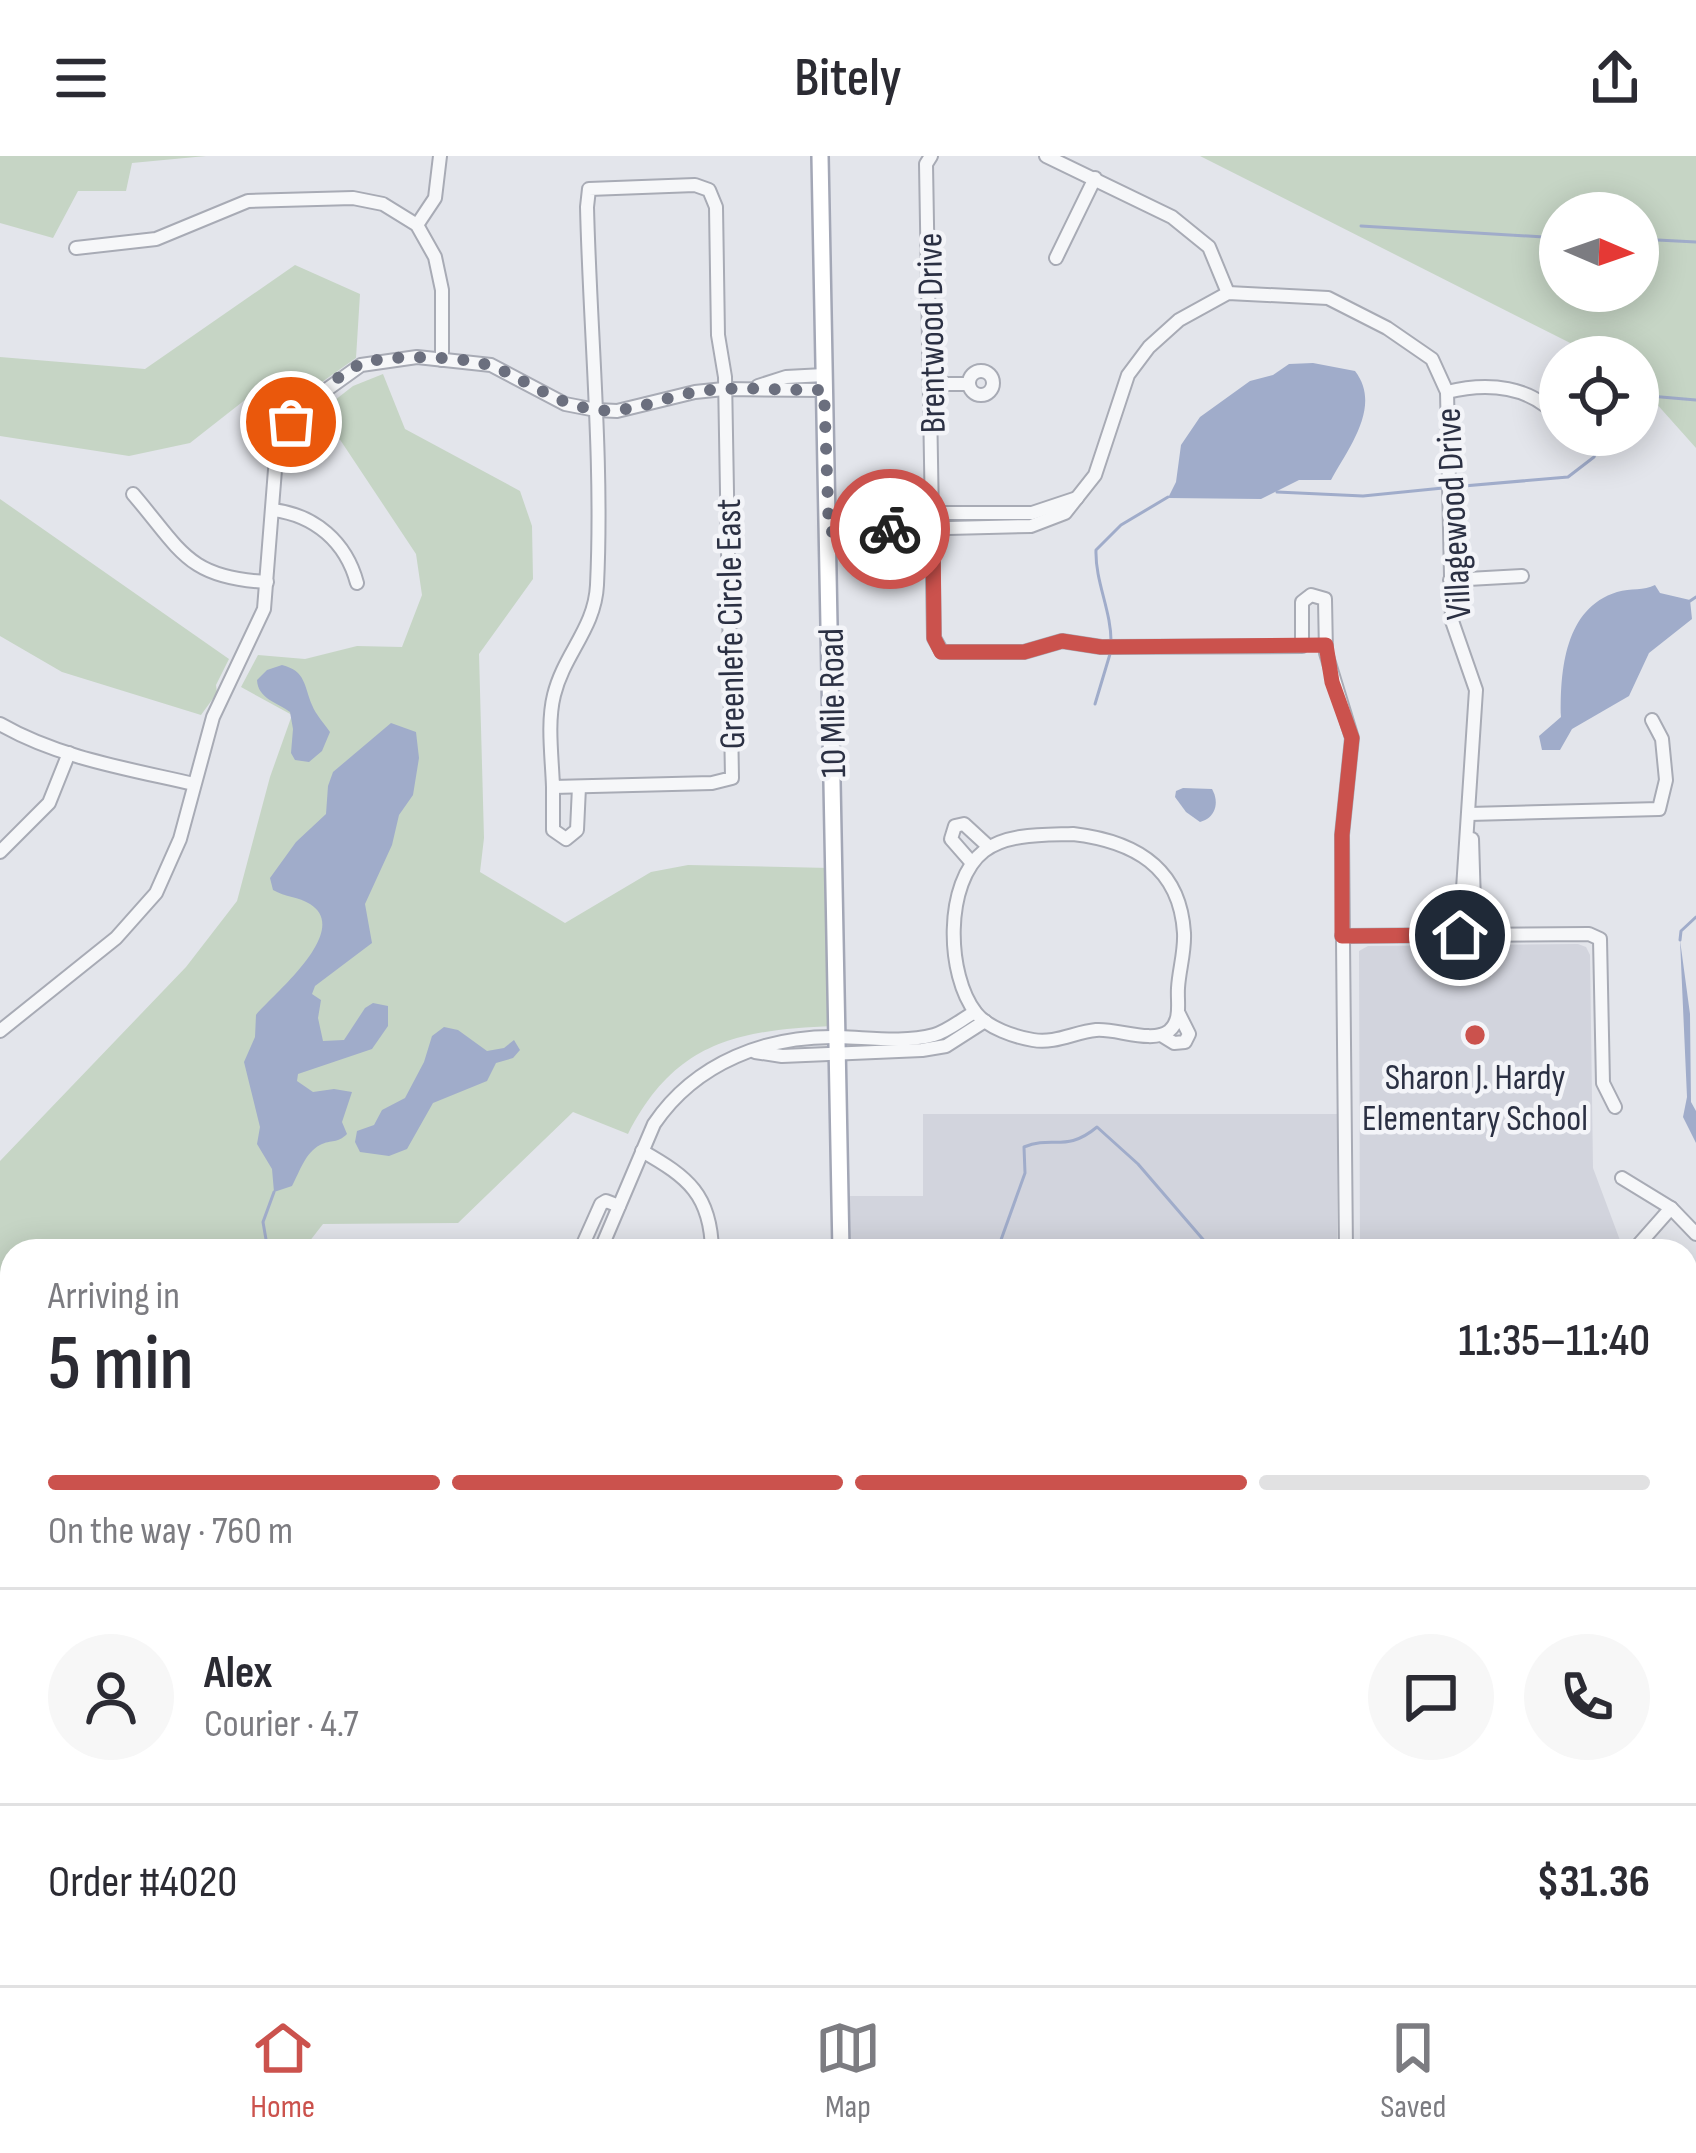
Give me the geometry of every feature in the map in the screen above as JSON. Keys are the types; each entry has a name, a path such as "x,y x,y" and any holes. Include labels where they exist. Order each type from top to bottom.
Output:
{"main road":[{"name":"10 Mile Road","path":"820,156 841,1239"}],"street":[{"path":"417,225 435,198 440,156"},
{"name":"Brentwood Drive","path":"930,156 926,164 934,638 941,652 1024,652 1062,641 1101,647 1302,646"},
{"path":"828,513 1031,526 1065,513 1095,475 1127,375 1149,346 1179,320 1228,293 1209,247 1172,217 1046,156"},
{"path":"1056,258 1095,178"},
{"path":"579,787 577,830 566,839 553,830 553,697 594,615 596,600 596,410 586,207 590,189 695,185 710,190 716,207 718,335 724,389"},
{"path":"76,248 156,239 232,207 267,199 368,200 417,225 440,268 442,360"},
{"name":"Villagewood Drive","path":"1228,293 1328,298 1432,358 1447,392 1452,620 1476,690 1469,814 1475,866 1467,935"},
{"path":"0,1031 116,938 156,893 180,838 213,717 264,609 276,457 301,409 361,364 416,357 491,365 565,404 596,410 617,411 694,392 752,388 786,377 824,382"},
{"path":"931,384 967,384"},
{"path":"1447,392 1500,386 1539,404"},
{"name":"Greenlefe Circle East","path":"553,787 712,783 732,778 724,389"},
{"path":"133,494 200,570 237,581 267,582"},
{"path":"273,510 300,515 322,529 352,563 357,583"},
{"path":"829,532 933,520"},
{"path":"1450,580 1522,576"},
{"path":"1326,645 1302,646 1302,602 1311,595 1325,599 1332,682 1352,738 1342,835 1346,1239"},
{"path":"1469,814 1659,808 1666,780 1663,739 1652,720"},
{"path":"0,724 69,753 194,784"},
{"path":"0,852 49,803 69,753"},
{"path":"971,863 952,839 955,826 964,824 989,847"},
{"path":"1073,834 1112,839 1149,860 1176,896 1185,937 1179,1014 1172,1029 1161,1035 1096,1030 1038,1041 980,1016 962,986 953,941 954,910 971,863 989,847 1028,835 1073,834"},
{"path":"1342,936 1589,934 1600,939 1603,1083 1615,1107"},
{"path":"605,1239 665,1107 697,1077 783,1039 839,1046 937,1035 980,1016"},
{"path":"642,1151 688,1181 704,1202 712,1239"},
{"path":"1622,1178 1671,1208 1696,1234"},
{"path":"585,1239 601,1204 619,1206"},
{"path":"1644,1239 1671,1208"}],"shaded area":[{"name":"Sharon J. Hardy Elementary School","path":"1368,946 1586,947 1590,955 1593,1168 1620,1239 1360,1239 1359,951"},
{"name":"Sharon J. Hardy Elementary School","path":"923,1114 1337,1114 1337,1239 843,1239 843,1196 923,1196"}],"green space":[{"path":"0,156 206,156 132,163 126,191 78,191 53,238 0,223"},
{"path":"1200,156 1696,156 1696,448 1659,407 1659,336 1556,336"},
{"path":"295,265 360,294 356,358 312,389 259,389 190,443 129,456 0,436 0,357 145,369"},
{"path":"383,374 405,429 520,491 532,526 533,579 479,654 484,838 480,872 565,923 651,872 688,865 830,868 833,1026 767,1032 712,1047 666,1079 628,1134 573,1112 458,1223 323,1224 311,1239 0,1239 0,1161 186,967 237,901 292,715 241,687 258,655 305,659 357,646 402,647 422,595 416,554 321,411 353,386"},
{"path":"0,499 229,659 216,685 217,693 201,715 62,672 0,636"}],"water":[{"path":"1289,364 1355,371 1365,398 1360,426 1331,480 1299,480 1261,499 1168,498 1176,482 1181,445 1200,417 1250,381 1273,375"},
{"path":"1655,585 1660,593 1690,600 1692,619 1649,653 1629,696 1572,729 1560,750 1542,750 1539,736 1561,717 1565,661 1576,626 1600,600"},
{"path":"282,665 300,675 330,732 322,751 309,762 295,760 291,753 290,712 264,696 258,686 257,680 267,670"},
{"path":"391,723 416,732 419,758 413,795 399,815 392,845 365,904 372,943 315,986 312,994 321,1000 318,1018 323,1041 344,1040 373,1003 388,1006 388,1026 372,1049 298,1074 297,1081 313,1092 352,1092 342,1122 347,1134 315,1148 292,1186 274,1192 272,1169 257,1144 260,1127 244,1062 255,1037 256,1015 305,962 322,930 321,916 310,904 273,890 270,878 296,842 326,814 333,772"},
{"path":"1183,788 1212,789 1216,805 1209,817 1200,822 1186,812 1175,797"},
{"path":"1680,940 1690,1014 1696,1143 1683,1117 1687,1097"},
{"path":"444,1027 458,1030 487,1051 504,1048 514,1040 520,1050 513,1058 496,1063 487,1081 433,1103 407,1149 389,1156 360,1152 357,1131 374,1125 382,1110 405,1098 432,1036"}],"waterway":[{"path":"1361,226 1539,237"},
{"path":"1659,240 1696,242"},
{"path":"1659,397 1696,400"},
{"path":"1452,487 1568,477 1594,456"},
{"path":"1277,492 1363,496 1443,488"},
{"path":"1111,644 1096,550 1121,525 1168,497"},
{"path":"1690,601 1696,597"},
{"path":"1095,704 1110,654"},
{"path":"1680,940 1681,931 1696,917"},
{"path":"1001,1239 1025,1173 1024,1147 1068,1142 1097,1127 1138,1164 1203,1239"},
{"path":"266,1239 263,1222 274,1192"}],"way so far":[{"path":"291,422 313,399 361,364 416,357 491,365 565,404 596,410 617,411 724,389 824,390 829,532 890,529"}],"place":[{"name":"Sharon J. Hardy Elementary School","path":"1475,1035"}],"route":[{"path":"890,529 933,527 934,638 941,652 1024,652 1062,641 1101,647 1326,645 1332,682 1352,738 1342,835 1342,936 1460,935"}]}
